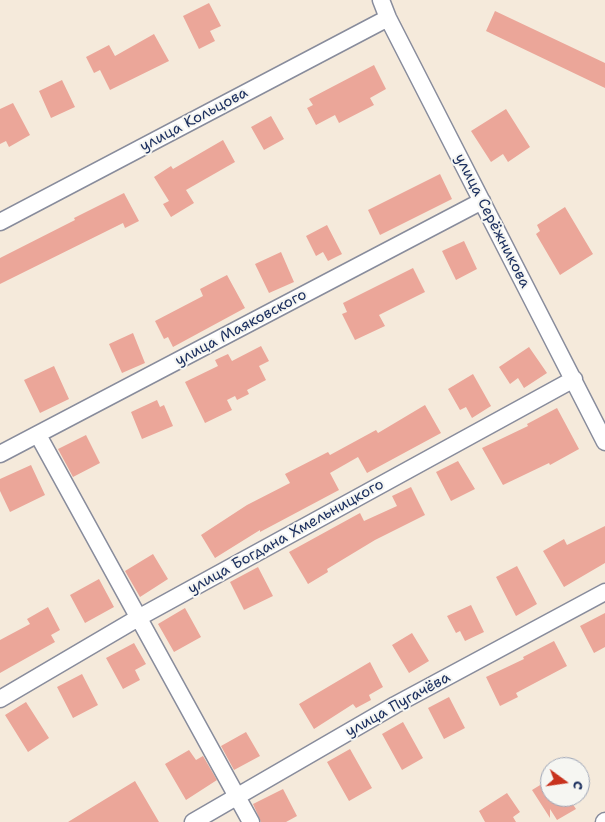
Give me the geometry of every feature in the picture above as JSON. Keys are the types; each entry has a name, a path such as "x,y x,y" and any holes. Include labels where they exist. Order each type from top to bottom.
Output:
{"street":[{"name":"улица Серёжникова","path":"381,0 388,18 605,442"},
{"name":"улица Кольцова","path":"0,222 388,18"},
{"name":"улица Маяковского","path":"0,454 482,201"},
{"name":"улица Богдана Хмельницкого","path":"0,698 138,618 574,379"},
{"path":"38,435 251,822"},
{"name":"улица Пугачёва","path":"193,822 395,705 605,592"}],"building":[{"path":"209,3 221,26 210,31 215,41 199,49 183,16"},
{"path":"495,11 605,63 605,88 486,31"},
{"path":"154,34 169,61 110,90 100,70 94,73 86,57 109,45 115,56"},
{"path":"374,65 386,89 370,98 374,105 339,123 335,115 316,125 307,108 313,105 309,99"},
{"path":"62,80 75,107 51,118 39,91"},
{"path":"13,103 30,135 9,147 6,141 0,144 0,109"},
{"path":"506,109 530,147 508,162 503,154 491,162 471,131"},
{"path":"271,116 284,139 264,150 251,127"},
{"path":"223,140 235,162 186,190 194,203 171,217 163,204 169,201 154,177 171,166 173,169"},
{"path":"440,174 452,199 380,235 368,210"},
{"path":"124,193 139,221 125,228 123,223 0,284 0,258"},
{"path":"565,207 593,254 560,275 536,234 540,231 537,225"},
{"path":"327,225 342,254 328,261 323,252 316,256 306,236"},
{"path":"464,241 477,269 456,280 442,251"},
{"path":"281,252 294,282 269,293 255,264"},
{"path":"413,268 425,292 379,315 385,326 355,340 342,314 347,312 343,303"},
{"path":"227,275 245,308 173,347 168,337 164,339 155,321 203,296 200,289"},
{"path":"133,333 145,363 122,373 109,344"},
{"path":"261,346 269,361 259,366 266,380 247,390 249,394 237,400 235,396 227,400 232,410 205,423 185,382 218,366 215,360 228,354 232,361"},
{"path":"529,347 547,373 524,388 518,378 510,384 499,367"},
{"path":"54,366 69,399 40,413 24,380"},
{"path":"473,374 491,406 472,418 466,407 460,410 448,389"},
{"path":"157,400 160,407 164,405 173,426 142,439 131,412"},
{"path":"425,405 441,433 367,473 358,457 330,473 339,490 260,532 260,530 215,558 201,535 247,505 290,483 285,474 328,452 330,455 376,430 378,433"},
{"path":"557,408 579,449 550,465 549,463 503,485 482,448 528,426 527,424"},
{"path":"86,435 100,463 73,477 58,449"},
{"path":"458,461 475,489 451,501 436,472"},
{"path":"31,465 45,495 10,512 0,491 0,479"},
{"path":"411,487 425,515 375,540 327,569 328,572 308,584 289,552 360,513 364,521 397,506 392,496"},
{"path":"605,526 605,563 564,587 543,551 564,539 567,545"},
{"path":"153,554 168,579 140,597 125,571"},
{"path":"517,566 537,604 516,616 496,577"},
{"path":"258,567 273,596 244,610 230,582"},
{"path":"99,579 114,607 85,623 70,595"},
{"path":"471,605 484,632 465,641 460,631 456,633 447,616"},
{"path":"48,607 60,630 51,635 55,642 0,673 0,640 30,624 27,619"},
{"path":"185,608 201,637 174,652 158,624"},
{"path":"605,613 605,647 594,653 580,626"},
{"path":"412,633 429,661 409,673 392,645"},
{"path":"554,641 567,666 516,693 518,697 500,706 486,677 524,659 523,657"},
{"path":"134,643 146,664 135,670 140,680 123,689 106,658"},
{"path":"370,662 383,687 369,695 371,700 356,708 353,704 314,729 299,704"},
{"path":"82,674 98,705 73,718 57,687"},
{"path":"449,697 465,728 444,739 428,708"},
{"path":"26,702 49,738 28,752 5,715"},
{"path":"403,722 423,758 402,770 382,734"},
{"path":"246,732 260,756 234,770 221,746"},
{"path":"350,749 372,788 349,801 327,762"},
{"path":"189,750 196,760 203,756 217,780 186,800 165,764"},
{"path":"135,781 159,822 68,822 99,803"},
{"path":"540,785 540,802 532,790"},
{"path":"283,789 297,816 286,822 261,822 253,804"},
{"path":"507,793 520,812 513,817 516,822 485,822 479,811"},
{"path":"543,807 575,807 576,809 557,820 550,809 550,818"}]}
